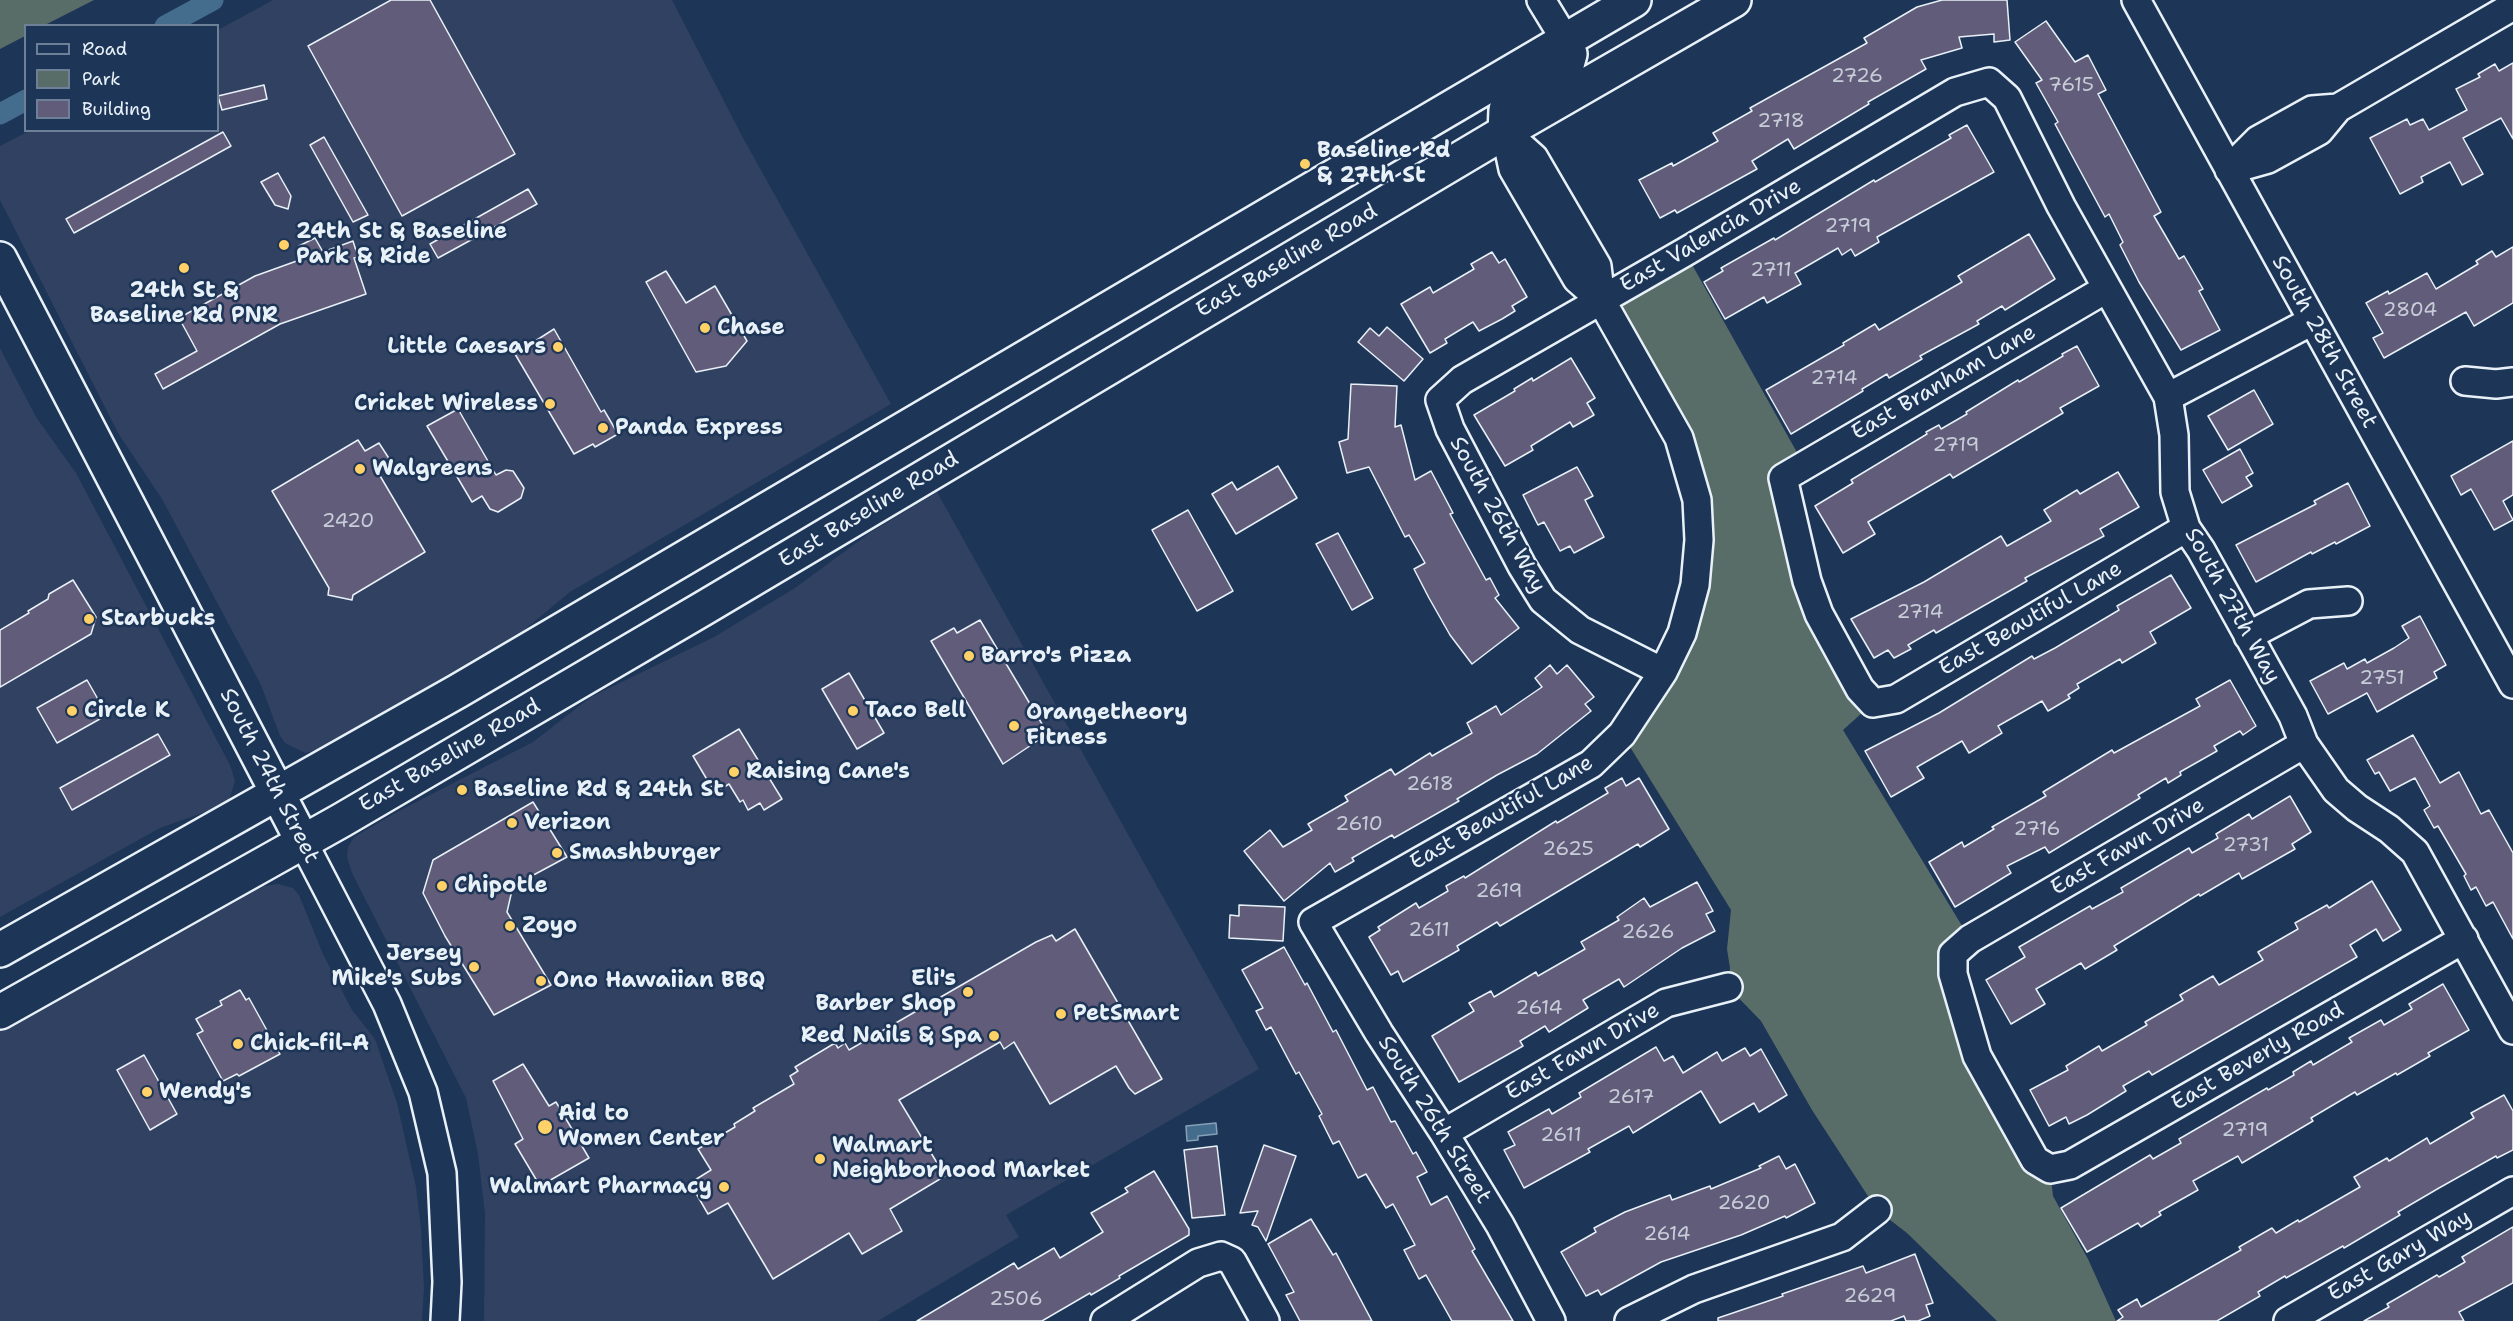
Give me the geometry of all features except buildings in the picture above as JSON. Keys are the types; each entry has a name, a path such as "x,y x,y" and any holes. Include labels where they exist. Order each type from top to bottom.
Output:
{"main road":[{"path":"0,950 458,691 1634,0"},
{"name":"East Baseline Road","path":"0,1012 303,842 813,544 1152,340 1505,132 1734,0"},
{"path":"1566,41 1603,58 1615,60 1634,58"},
{"path":"1429,121 1449,118 1472,120 1505,132 1506,110 1512,103 1567,65 1570,54 1566,41"},
{"name":"South 24th Street","path":"0,259 303,842"},
{"path":"1130,297 1152,340"},
{"path":"785,499 813,544"}],"street":[{"path":"1541,0 1566,41"},
{"name":"South 28th Street","path":"2136,0 2513,684"},
{"path":"2229,170 2268,159 2319,131 2338,108 2513,6"},
{"name":"South 27th Way","path":"1989,82 2007,98 2106,289 2168,398 2174,435 2175,492 2186,528 2293,716 2304,744 2336,790 2357,808 2390,829 2415,852 2513,1030"},
{"name":"East Valencia Drive","path":"1440,400 1462,380 1955,92 1989,82"},
{"path":"1505,132 1534,158 1597,266 1601,300"},
{"name":"East Branham Lane","path":"1873,703 1860,689 1819,614 1807,581 1783,478 2106,289"},
{"name":"East Beautiful Lane","path":"1312,922 1591,764 1622,734 1663,672 1682,633 1695,585 1699,540 1697,500 1679,438 1601,300"},
{"path":"2168,398 2312,321"},
{"path":"2465,381 2496,384 2513,382"},
{"name":"South 26th Way","path":"1440,400 1450,429 1522,566 1543,600 1580,630 1663,672"},
{"name":"East Beautiful Lane","path":"1873,703 1896,699 2186,528"},
{"path":"2248,636 2309,604 2348,601"},
{"name":"East Fawn Drive","path":"2050,1169 2035,1160 1977,1056 1953,974 1953,954 1970,939 2304,744"},
{"name":"South 24th Street","path":"303,842 387,1004 423,1092 441,1173 447,1282 445,1321"},
{"name":"South 26th Street","path":"1312,922 1378,1033 1444,1133 1500,1225 1551,1321"},
{"name":"East Beverly Road","path":"2050,1169 2070,1165 2464,939"},
{"name":"East Fawn Drive","path":"1444,1133 1666,1003 1728,987"},
{"name":"East Gary Way","path":"2288,1321 2513,1191"},
{"path":"1629,1321 1694,1288 1842,1237 1877,1210"},
{"path":"1105,1321 1198,1263 1221,1256 1232,1261 1264,1321"}],"shaded area":[{"path":"273,0 672,0 742,136 891,404 570,592 524,630 321,749 305,753 285,743 280,736 261,685 162,499 118,433 0,200 0,146 27,132 219,132 219,29"},
{"path":"0,348 36,417 76,473 230,765 235,781 229,800 219,807 160,828 0,917"},
{"path":"937,492 1259,1069 1006,1215 1019,1237 878,1321 484,1321 485,1214 478,1154 466,1098 352,873 347,857 348,847 354,837 397,812 533,742 591,697 714,637 795,588 871,532"},
{"path":"278,884 293,888 299,895 323,954 352,1010 375,1039 397,1103 416,1187 421,1228 424,1288 422,1321 0,1321 0,1031 264,886"},
{"path":"1216,1123 1217,1134 1198,1136 1198,1140 1187,1141 1186,1126"}],"green space":[{"path":"0,0 94,0 47,24 24,24 24,37 0,49"},
{"path":"1685,252 1804,465 1783,478 1807,581 1873,703 1843,730 1970,939 1953,954 1977,1056 2050,1169 2053,1196 2088,1259 2116,1321 1997,1321 1907,1233 1877,1210 1812,1110 1761,1021 1728,987 1730,968 1727,949 1731,910 1622,734 1682,633 1697,500 1601,300"}],"waterway":[{"path":"169,24 213,0"},
{"path":"0,114 24,101"}],"place":[{"name":"Baseline Rd & 27th St","path":"1305,164"},
{"name":"24th St & Baseline Park & Ride","path":"284,245"},
{"name":"24th St & Baseline Rd PNR","path":"184,268"},
{"name":"Chase","path":"705,328"},
{"name":"Little Caesars","path":"558,347"},
{"name":"Cricket Wireless","path":"550,404"},
{"name":"Panda Express","path":"603,428"},
{"name":"Walgreens","path":"360,469"},
{"name":"Starbucks","path":"89,619"},
{"name":"Barro's Pizza","path":"969,656"},
{"name":"Circle K","path":"72,711"},
{"name":"Taco Bell","path":"853,711"},
{"name":"Orangetheory Fitness","path":"1014,726"},
{"name":"Raising Cane's","path":"734,772"},
{"name":"Baseline Rd & 24th St","path":"462,790"},
{"name":"Verizon","path":"512,823"},
{"name":"Smashburger","path":"557,853"},
{"name":"Chipotle","path":"442,886"},
{"name":"Zoyo","path":"510,926"},
{"name":"Jersey Mike's Subs","path":"474,967"},
{"name":"Ono Hawaiian BBQ","path":"541,981"},
{"name":"Eli's Barber Shop","path":"968,992"},
{"name":"PetSmart","path":"1061,1014"},
{"name":"Red Nails & Spa","path":"994,1036"},
{"name":"Chick-fil-A","path":"238,1044"},
{"name":"Wendy's","path":"147,1092"},
{"name":"Aid to Women Center","path":"545,1127"},
{"name":"Walmart Neighborhood Market","path":"820,1159"},
{"name":"Walmart Pharmacy","path":"724,1187"}]}
